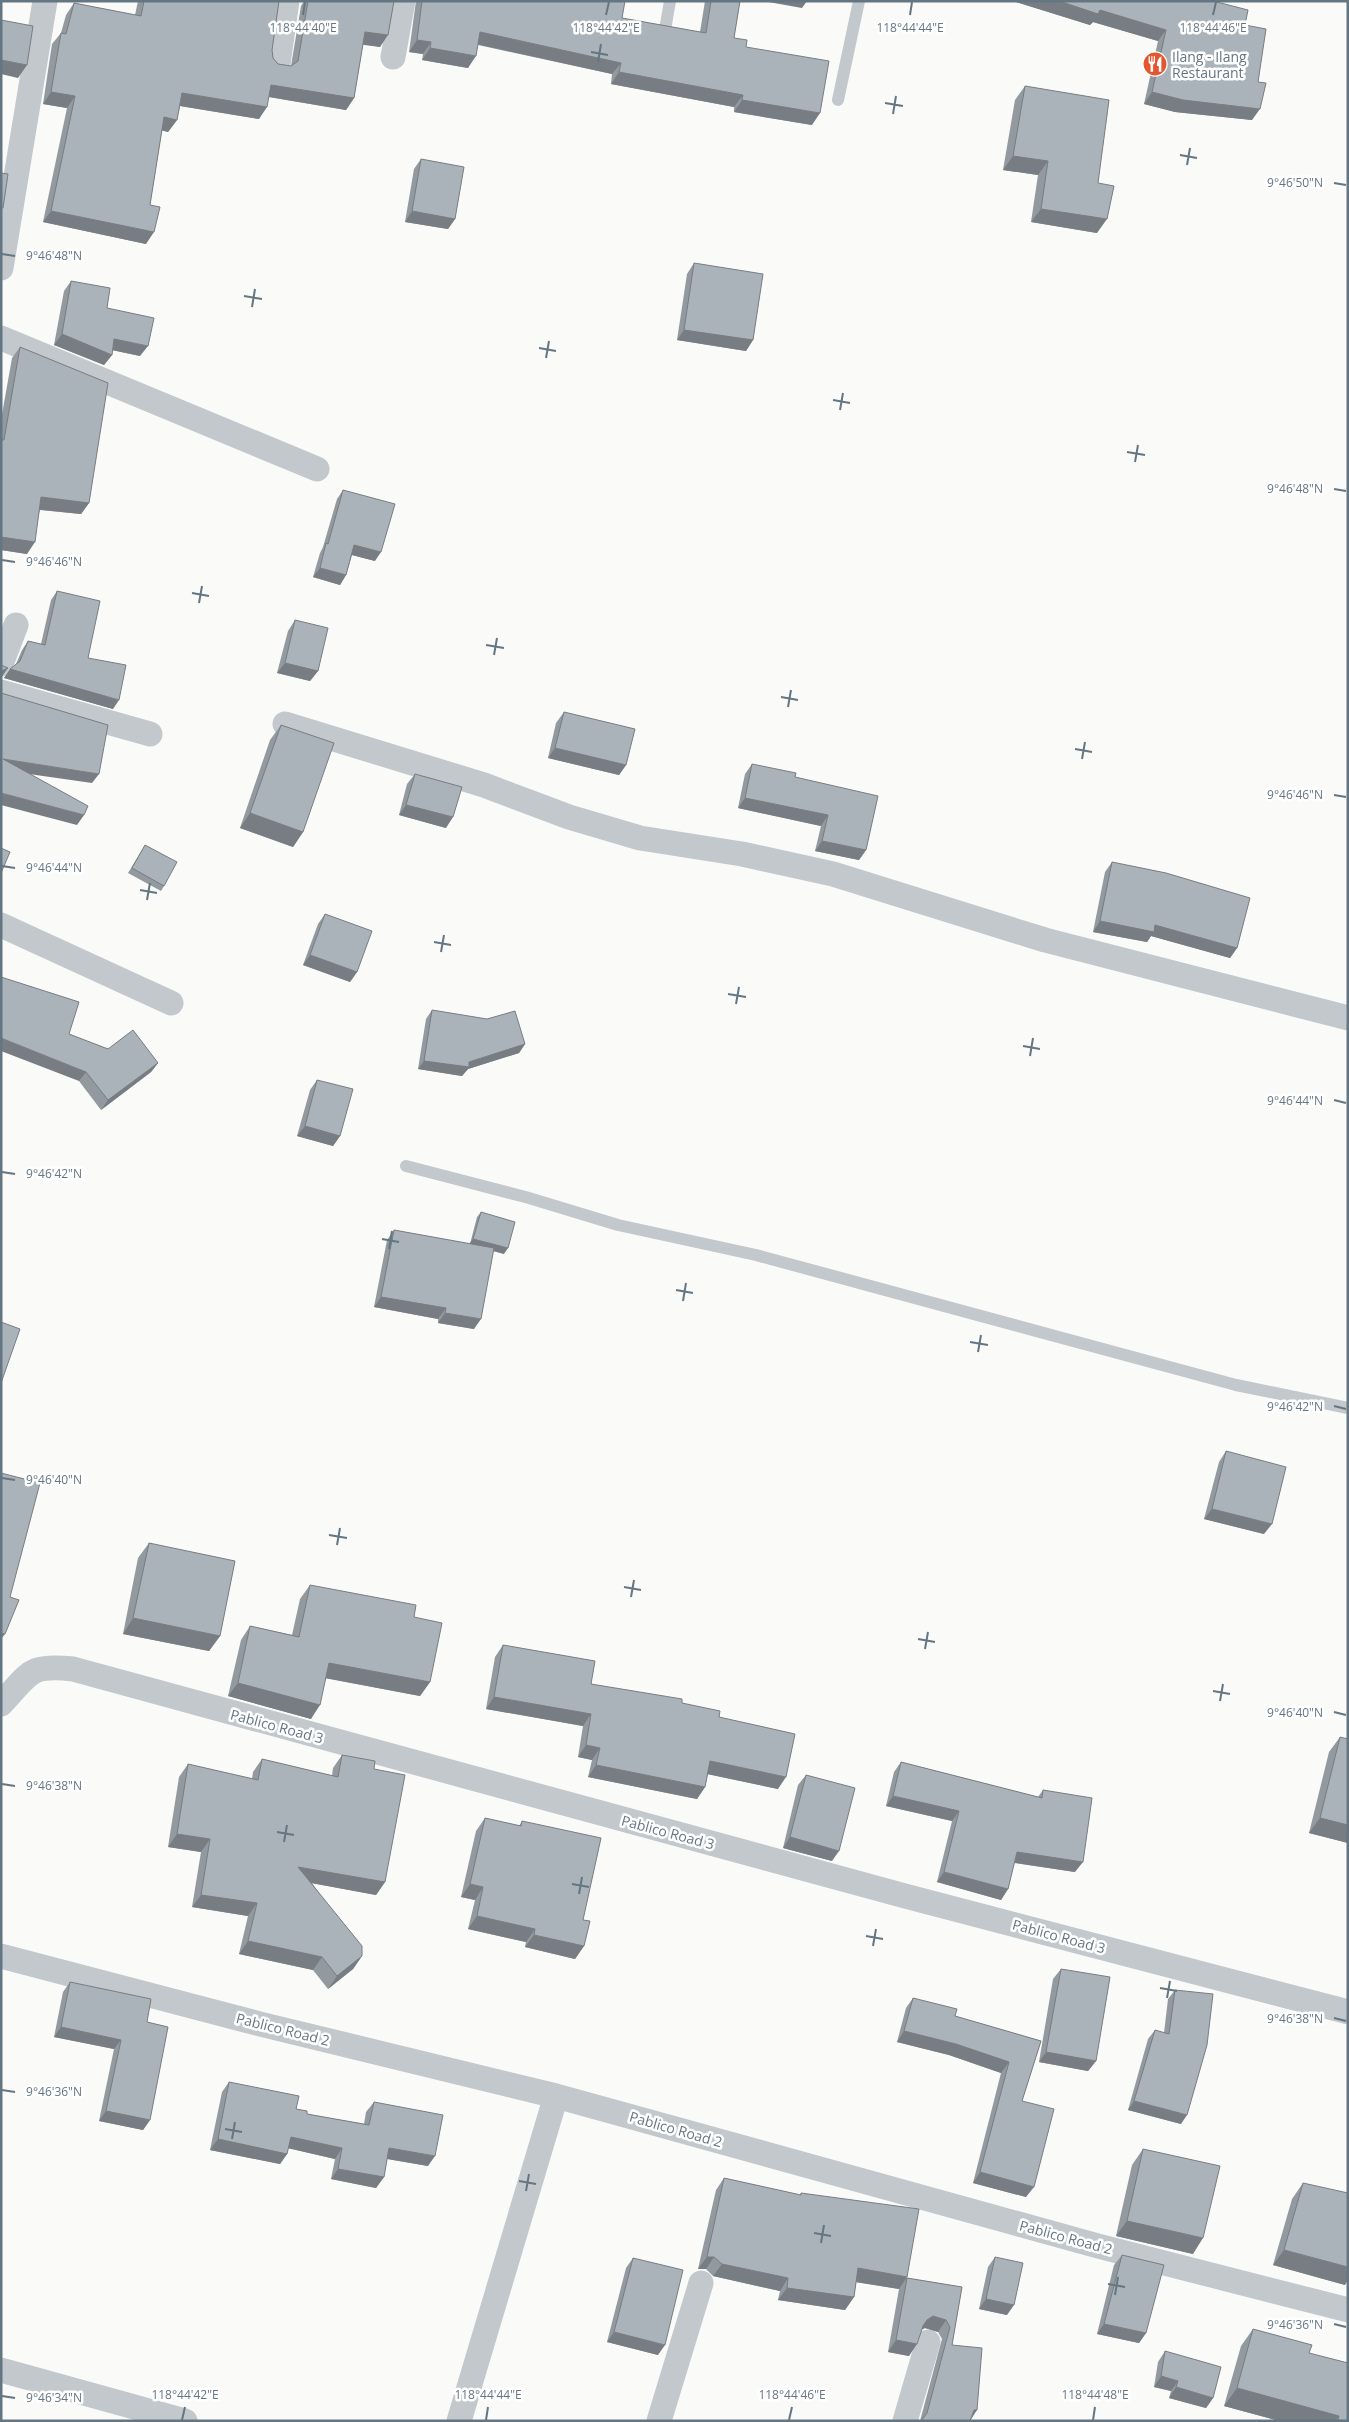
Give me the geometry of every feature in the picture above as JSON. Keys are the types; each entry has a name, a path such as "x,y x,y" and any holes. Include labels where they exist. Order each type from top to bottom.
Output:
{"street":[{"path":"1,268 44,1"},
{"path":"278,64 287,1"},
{"path":"393,56 403,1"},
{"path":"1,338 317,470"},
{"path":"1,664 16,624"},
{"path":"1,692 150,734"},
{"path":"285,724 448,773 569,817 640,838 742,854 834,874 1045,940 1348,1018"},
{"path":"1,925 171,1003"},
{"name":"Pablico Road 3","path":"1,1704 29,1673 48,1666 73,1669 905,1896 1348,2012"},
{"name":"Pablico Road 2","path":"1,1956 260,2024 556,2096 1098,2246 1348,2310"},
{"path":"459,2421 556,2096"},
{"path":"658,2421 701,2283"},
{"path":"905,2421 928,2342"},
{"path":"1,2370 185,2421"}],"lane":[{"path":"666,30 670,1"},
{"path":"838,100 859,1"},
{"path":"406,1166 530,1198 618,1225 785,1263 1236,1385 1348,1408"}],"building":[{"path":"144,1 279,1 272,50 273,58 278,64 291,66 298,61 308,1 394,1 388,35 365,32 354,98 271,85 267,107 182,93 177,120 164,117 150,205 160,207 154,232 51,211 75,96 51,92 61,33 66,34 74,3 141,16"},
{"path":"422,1 625,1 622,18 706,33 711,1 740,1 734,38 747,40 746,47 829,61 820,113 742,100 743,95 619,72 621,63 480,32 476,56 430,48 431,42 417,40"},
{"path":"1059,1 1213,1 1248,10 1245,25 1266,29 1258,82 1266,83 1260,109 1183,100 1152,92 1166,30 1100,10 1098,14"},
{"path":"1,20 33,26 27,65 1,60"},
{"path":"1025,86 1109,100 1098,183 1114,186 1107,219 1041,209 1048,161 1013,156"},
{"path":"421,159 464,167 455,219 412,211"},
{"path":"1,173 8,174 3,208 1,208"},
{"path":"694,263 763,274 753,340 684,330"},
{"path":"71,281 110,288 107,308 154,318 148,346 114,339 112,355 62,334"},
{"path":"20,347 108,383 89,503 41,497 35,542 1,537 1,440 4,440"},
{"path":"343,490 395,504 381,552 354,545 346,575 320,568"},
{"path":"57,591 100,601 88,658 126,665 119,700 10,669 20,661 28,641 45,645"},
{"path":"295,620 328,628 318,671 285,663"},
{"path":"1,665 8,668 1,671"},
{"path":"1,693 108,725 99,774 3,759 88,806 84,815 1,793"},
{"path":"564,712 635,729 626,765 555,748"},
{"path":"281,725 334,743 303,832 250,813"},
{"path":"752,764 796,773 795,777 878,796 866,850 822,841 828,815 745,798"},
{"path":"415,774 462,787 453,817 406,805"},
{"path":"145,845 177,862 164,886 132,868"},
{"path":"1,848 10,852 1,873"},
{"path":"1112,862 1166,873 1250,898 1237,948 1155,925 1154,932 1100,921"},
{"path":"325,914 372,931 357,972 310,955"},
{"path":"1,977 79,1002 69,1034 108,1049 133,1030 158,1063 108,1100 86,1072 1,1038"},
{"path":"432,1010 487,1019 515,1011 525,1044 469,1062 469,1067 424,1061"},
{"path":"317,1080 353,1089 340,1136 305,1126"},
{"path":"481,1212 515,1222 508,1248 473,1239"},
{"path":"394,1230 494,1248 481,1319 445,1313 446,1308 381,1297"},
{"path":"1,1322 20,1329 1,1383"},
{"path":"1226,1451 1286,1467 1272,1524 1212,1509"},
{"path":"1,1473 40,1483 10,1597 19,1600 5,1634 1,1633"},
{"path":"149,1543 235,1561 220,1636 133,1618"},
{"path":"310,1585 416,1605 414,1617 442,1623 430,1682 329,1663 320,1705 238,1683 250,1626 299,1637"},
{"path":"503,1645 595,1661 591,1684 682,1699 682,1703 720,1711 719,1717 795,1734 786,1777 710,1761 705,1787 596,1765 600,1748 586,1745 591,1714 494,1697"},
{"path":"1340,1737 1348,1739 1348,1825 1320,1818"},
{"path":"342,1755 375,1761 374,1769 405,1775 385,1882 298,1867 362,1946 362,1956 337,1976 322,1957 248,1941 257,1903 201,1895 210,1839 177,1834 188,1764 258,1780 262,1759 338,1777"},
{"path":"901,1762 1042,1798 1043,1790 1092,1798 1083,1862 1017,1852 1008,1889 944,1872 959,1811 893,1796"},
{"path":"806,1775 855,1788 839,1851 790,1837"},
{"path":"485,1818 521,1826 522,1821 601,1838 583,1920 590,1921 584,1946 534,1935 535,1929 477,1916 483,1887 470,1884"},
{"path":"1061,1969 1110,1977 1096,2061 1046,2052"},
{"path":"70,1982 151,1999 147,2022 168,2027 150,2120 106,2111 121,2040 61,2027"},
{"path":"1175,1990 1213,1994 1207,2045 1187,2115 1134,2101 1155,2030 1169,2034"},
{"path":"913,1998 957,2009 955,2016 1041,2041 1022,2101 1054,2109 1034,2187 980,2172 1009,2062 956,2044 904,2031"},
{"path":"229,2082 299,2096 296,2109 307,2111 307,2114 369,2125 374,2102 443,2115 435,2156 389,2148 384,2177 338,2169 342,2148 291,2137 287,2154 218,2139"},
{"path":"1143,2149 1220,2166 1203,2238 1127,2221"},
{"path":"724,2178 801,2195 801,2193 919,2209 907,2277 858,2268 854,2297 787,2288 788,2278 722,2264 714,2257 707,2257"},
{"path":"1303,2183 1348,2193 1348,2267 1284,2250"},
{"path":"1122,2255 1164,2265 1146,2333 1104,2324"},
{"path":"995,2257 1023,2263 1014,2305 986,2299"},
{"path":"633,2258 683,2270 665,2345 614,2332"},
{"path":"907,2278 962,2287 952,2345 982,2348 977,2410 974,2410 970,2421 921,2421 927,2413 950,2327 946,2320 933,2316 923,2326 917,2344 896,2340"},
{"path":"1253,2329 1312,2345 1309,2353 1348,2363 1348,2421 1338,2420 1339,2416 1237,2388"},
{"path":"1165,2351 1221,2367 1213,2398 1176,2387 1178,2381 1161,2376"}],"place":[{"name":"Ilang - Ilang Restaurant","path":"1155,64"}]}
